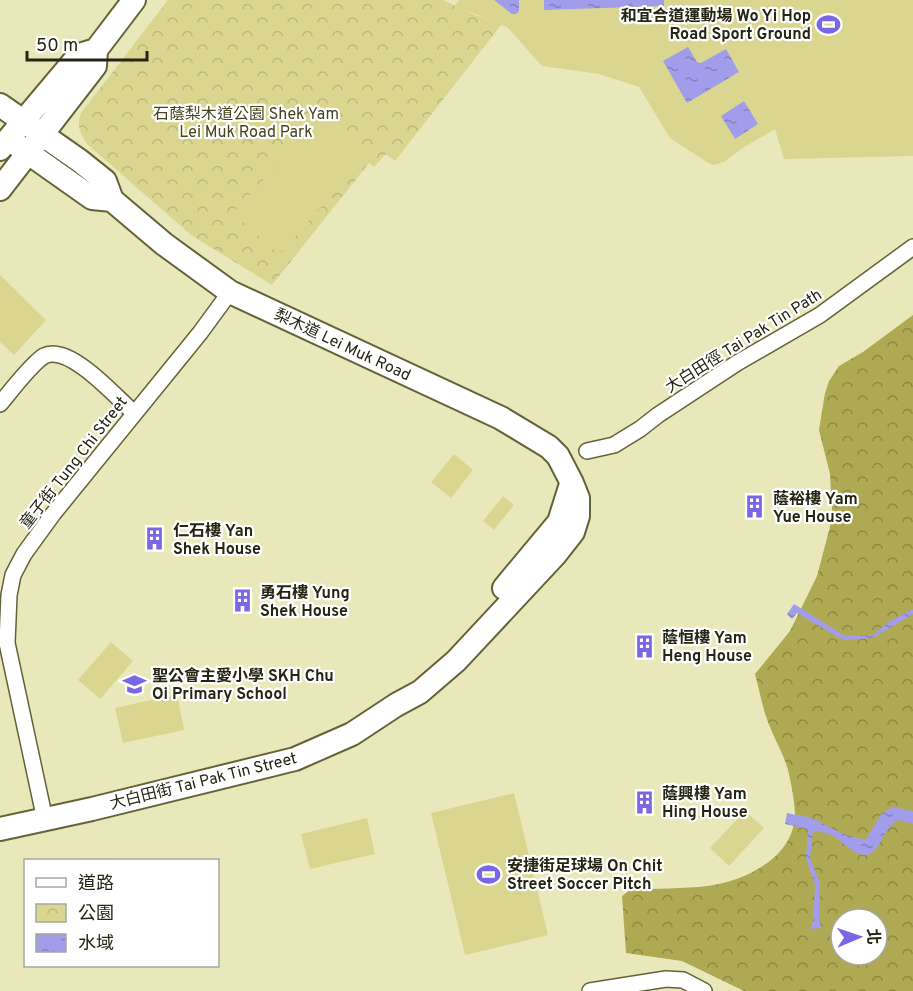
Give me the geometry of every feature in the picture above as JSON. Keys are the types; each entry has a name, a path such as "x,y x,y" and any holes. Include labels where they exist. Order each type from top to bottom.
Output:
{"street":[{"path":"0,189 95,66 96,50 134,0"},
{"path":"3,141 24,121 79,55 96,50"},
{"name":"梨木道 Lei Muk Road","path":"0,105 105,181 112,200 164,244 230,292 501,418 549,447 558,456 572,483"},
{"name":"梨木道 Lei Muk Road","path":"3,141 29,153 92,198 112,200"},
{"name":"大白田徑 Tai Pak Tin Path","path":"587,451 614,445 640,429 737,363 820,315 913,248"},
{"name":"童子街 Tung Chi Street","path":"45,819 7,643 9,595 13,576 24,554 230,292"},
{"path":"0,404 39,360 51,354 70,357 134,413"},
{"name":"大白田街 Tai Pak Tin Street","path":"0,829 295,759 352,734 420,692 456,662 555,555 573,532 578,516 578,498 572,483"},
{"path":"590,991 648,981 677,980 690,983 704,991"},
{"path":"616,987 650,991"}],"green space":[{"name":"石蔭梨木道公園 Shek Yam Lei Muk Road Park","path":"168,0 443,0 475,15 502,24 395,161 386,154 374,167 369,163 272,285 191,235 87,144 81,133 79,121 81,113"},
{"path":"459,0 913,0 913,156 784,159 775,129 724,162 714,165 708,163 670,138 639,87 599,74 542,66 507,27 455,6"},
{"path":"320,117 365,158 279,254 233,213"},
{"path":"0,275 46,320 14,355 0,342"},
{"path":"913,315 913,991 744,991 682,961 626,953 622,896 630,890 689,888 737,879 765,865 786,844 792,831 795,811 788,770 763,708 755,674 790,631 817,576 830,527 832,508 830,474 819,430 825,393 829,381 839,366 863,352"},
{"path":"454,454 473,470 451,498 431,482"},
{"path":"503,496 514,505 494,530 483,521"},
{"path":"111,642 133,661 100,699 78,680"},
{"path":"177,694 184,730 123,743 115,708"},
{"name":"安捷街足球場 On Chit Street Soccer Pitch","path":"514,793 548,935 465,955 431,813"},
{"path":"745,811 764,828 729,866 710,848"},
{"path":"367,818 375,854 310,869 301,834"}],"water":[{"path":"494,0 519,0 519,11 512,14"},
{"path":"544,0 664,0 664,6 544,10"},
{"path":"688,47 697,62 701,63 726,49 739,72 687,103 663,61"},
{"path":"744,101 758,124 735,139 721,116"},
{"path":"794,604 845,636 872,635 890,621 913,609 913,614 873,638 843,640 797,613 792,619 787,614"},
{"path":"892,807 913,811 913,824 899,820 892,824 876,849 866,855 855,852 829,834 813,831 810,858 820,883 819,921 822,928 810,929 813,921 815,885 806,858 808,829 785,824 787,813 813,819 846,835 866,839 881,814"}],"place":[{"name":"和宜合道運動場 Wo Yi Hop Road Sport Ground","path":"829,24"},
{"name":"蔭裕樓 Yam Yue House","path":"755,507"},
{"name":"仁石樓 Yan Shek House","path":"155,539"},
{"name":"勇石樓 Yung Shek House","path":"242,601"},
{"name":"蔭恒樓 Yam Heng House","path":"644,646"},
{"name":"聖公會主愛小學 SKH Chu Oi Primary School","path":"134,684"},
{"name":"蔭興樓 Yam Hing House","path":"644,802"},
{"name":"安捷街足球場 On Chit Street Soccer Pitch","path":"489,874"}]}
